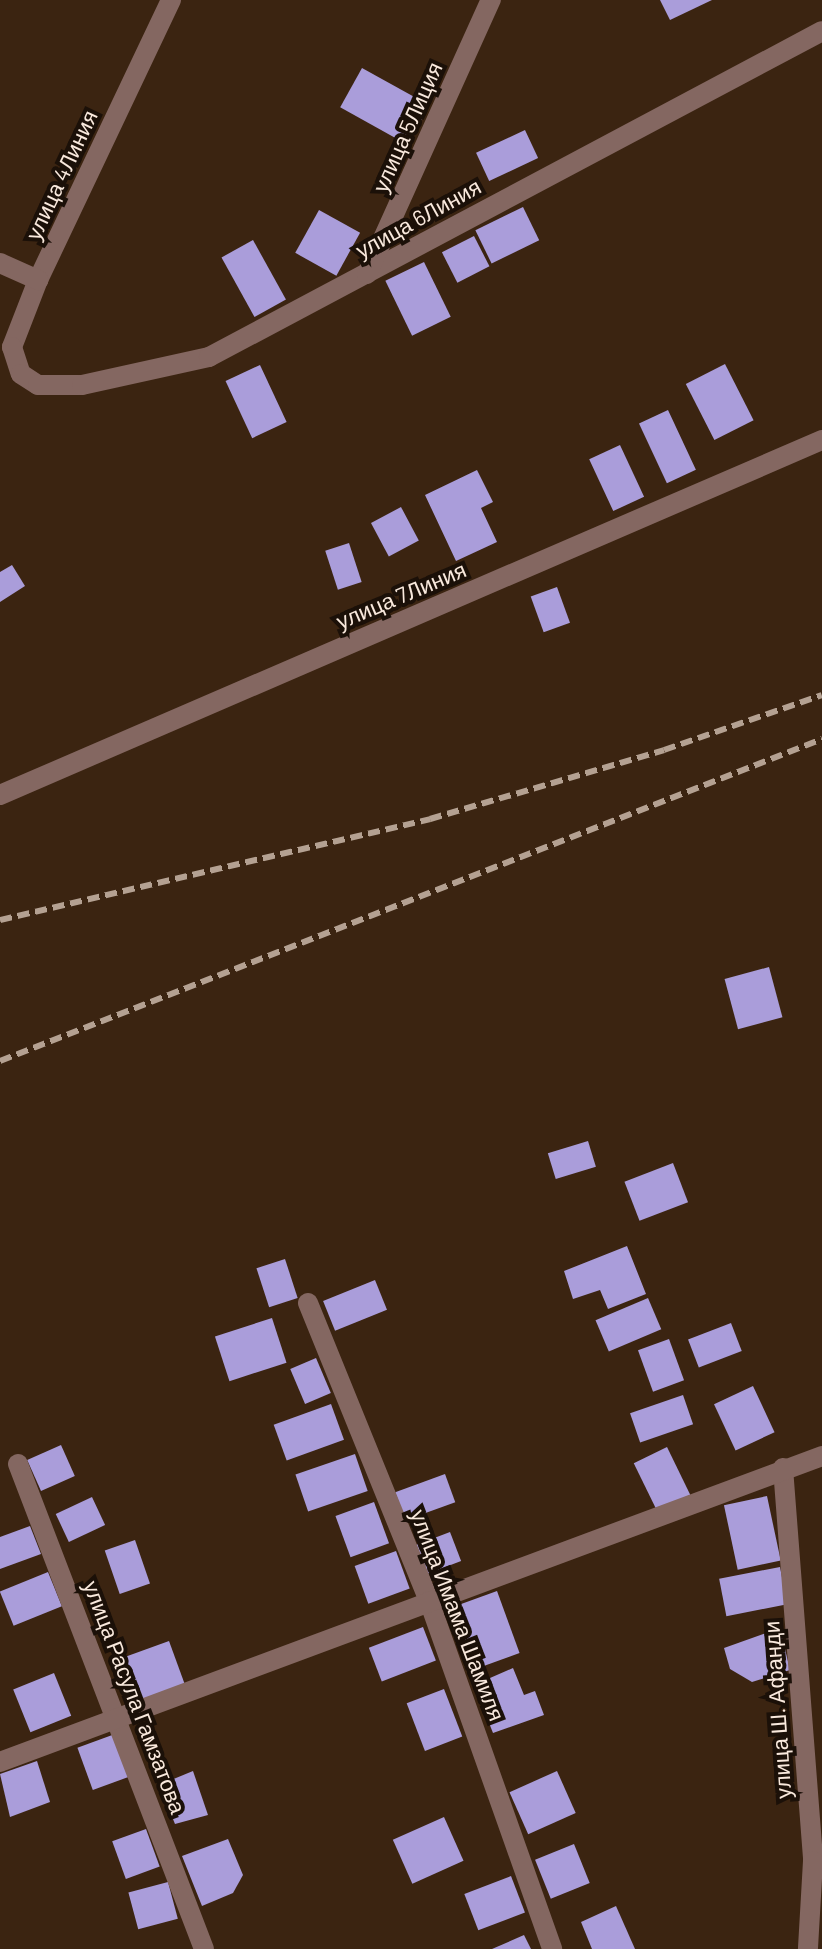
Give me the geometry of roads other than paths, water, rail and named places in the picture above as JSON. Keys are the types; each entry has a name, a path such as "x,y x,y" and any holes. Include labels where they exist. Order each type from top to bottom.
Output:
{"street":[{"name":"улица 4Линия","path":"21,374 12,347 38,280 171,0"},
{"name":"улица 5Лиция","path":"367,274 491,0"},
{"name":"улица 6Линия","path":"21,374 38,385 82,385 209,357 822,31"},
{"path":"0,263 38,280"},
{"name":"улица 7Линия","path":"0,795 822,440"},
{"name":"улица Имама Шамиля","path":"308,1303 429,1601 552,1949"},
{"path":"0,1762 822,1456"},
{"name":"улица Расула Гамзатова","path":"18,1464 119,1717 204,1949"},
{"name":"улица Ш. Афанди","path":"783,1468 813,1861 808,1949"}],"railway":[{"path":"0,920 430,819 664,750 822,695"},
{"path":"0,1061 822,739"}]}
